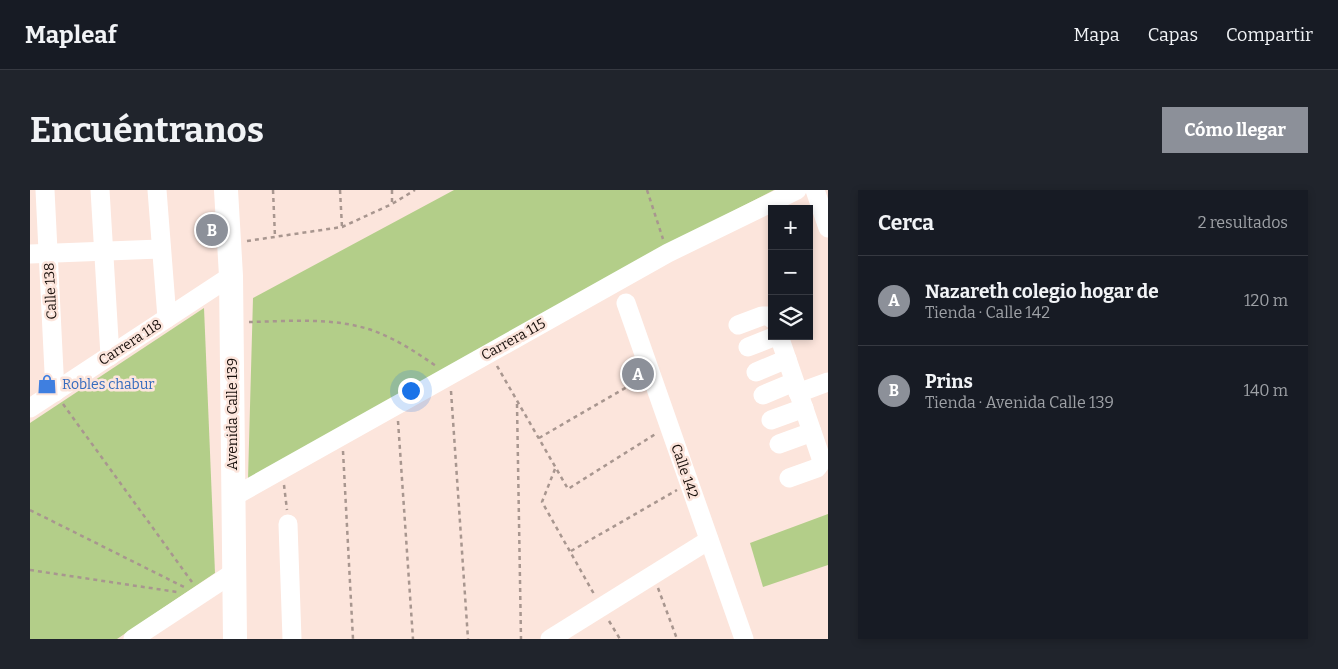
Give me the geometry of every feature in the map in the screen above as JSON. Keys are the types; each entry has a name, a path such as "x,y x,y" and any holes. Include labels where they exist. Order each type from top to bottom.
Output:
{"main road":[{"name":"Avenida Calle 139","path":"226,190 231,276 235,639"}],"street":[{"name":"Calle 138","path":"45,190 39,253 54,392"},
{"path":"100,190 110,356"},
{"path":"157,190 160,249 167,318"},
{"name":"Carrera 115","path":"232,497 668,252 797,190"},
{"path":"815,190 828,228"},
{"path":"39,253 160,249"},
{"name":"Carrera 118","path":"30,408 231,276"},
{"name":"Calle 142","path":"626,303 744,639"},
{"path":"738,325 762,316 768,316"},
{"path":"748,347 768,340"},
{"path":"780,340 822,461 817,468 789,478"},
{"path":"756,372 787,359"},
{"path":"771,420 799,394 828,382"},
{"path":"763,395 799,394"},
{"path":"779,444 812,432"},
{"path":"288,524 292,639"},
{"path":"550,639 709,540"},
{"path":"142,636 233,574"}],"path":[{"path":"273,190 275,237"},
{"path":"340,190 342,227"},
{"path":"392,190 392,204"},
{"path":"240,242 342,227 392,204 415,190"},
{"path":"647,190 668,252"},
{"path":"241,322 300,321 346,324 385,335 450,375 468,639"},
{"path":"489,353 568,489 669,426"},
{"path":"539,438 651,373"},
{"path":"54,392 201,595"},
{"path":"518,402 521,639"},
{"path":"396,405 413,639"},
{"path":"343,435 353,639"},
{"path":"283,468 288,524"},
{"path":"555,468 542,502 620,639"},
{"path":"571,551 689,483"},
{"path":"30,510 201,595"},
{"path":"30,570 201,595"},
{"path":"654,574 677,639"}],"green space":[{"path":"454,190 774,190 642,258 248,479 253,298"},
{"path":"204,308 215,573 117,639 30,639 30,423"},
{"path":"828,514 828,565 763,587 750,543"}],"place":[{"name":"Prins","path":"212,230"},
{"name":"Nazareth colegio hogar de","path":"638,374"},
{"name":"Robles chabur","path":"47,384"}]}
